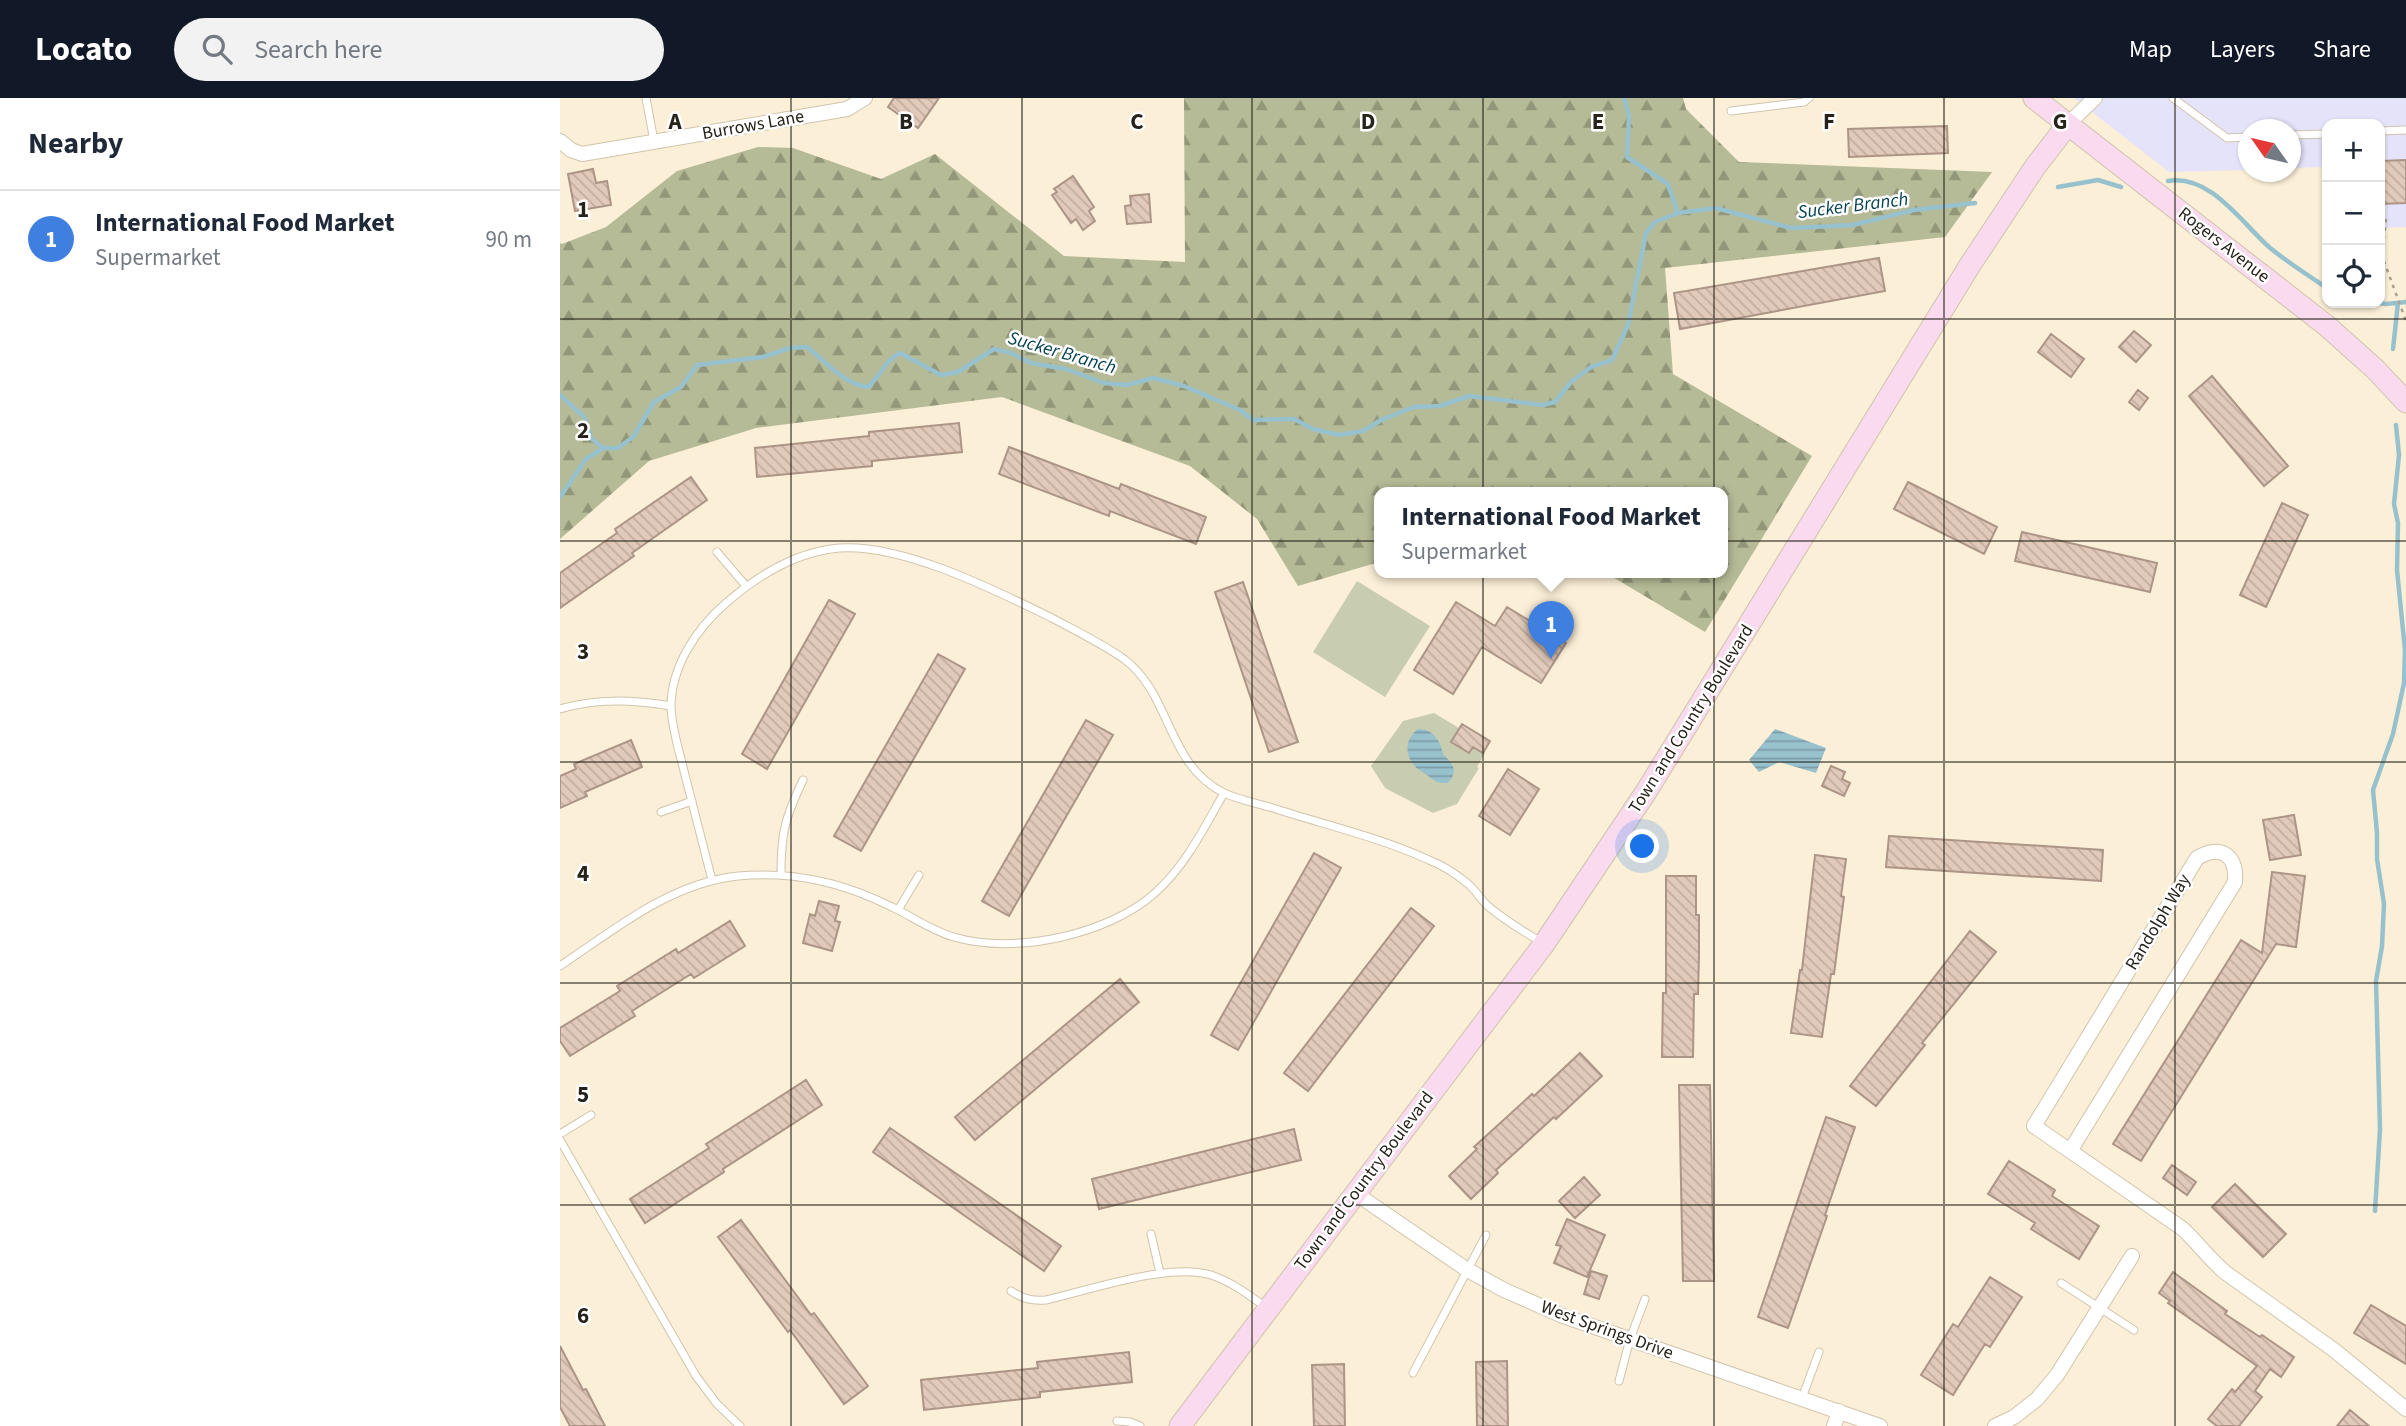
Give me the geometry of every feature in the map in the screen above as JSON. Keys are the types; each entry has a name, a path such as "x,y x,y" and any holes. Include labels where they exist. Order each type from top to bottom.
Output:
{"street":[{"name":"Burrows Lane","path":"560,141 570,150 582,155 847,109 865,98"},
{"name":"Rogers Avenue","path":"2034,98 2328,326 2406,402"},
{"path":"2068,124 2095,98"},
{"name":"Town and Country Boulevard","path":"1180,1426 1544,944 1647,792 1970,265 2035,167 2068,124"},
{"name":"Randolph Way","path":"2070,1151 2235,882 2233,862 2226,855 2218,851 2208,852 2197,858 2034,1126 2070,1151 2183,1229 2209,1259 2226,1273 2334,1350 2406,1409"},
{"name":"West Springs Drive","path":"1355,1193 1466,1269 1504,1290 1563,1316 1880,1426"},
{"path":"1995,1426 2014,1417 2037,1399 2057,1376 2132,1256"},
{"path":"1834,1426 1839,1411"}],"lane":[{"path":"646,98 654,142"},
{"path":"1731,111 1804,102 1809,98"},
{"path":"2173,98 2227,138 2238,138"},
{"path":"2385,131 2406,130"},
{"path":"2301,135 2322,134"},
{"path":"712,880 676,737 671,706 683,658 696,635 718,610 746,586 776,567 803,554 834,548 861,547 948,571 1001,592 1090,638 1125,660 1142,675 1165,715 1185,759 1201,777 1224,793 1382,840 1434,862 1468,884 1485,904 1506,920 1544,944"},
{"path":"716,552 746,586"},
{"path":"560,709 635,700 671,706"},
{"path":"781,875 784,825 803,780"},
{"path":"560,967 646,909 677,893 712,880 739,876 816,878 848,887 954,937 987,944 1020,944 1061,936 1125,914 1154,894 1177,870 1224,793"},
{"path":"661,812 692,801"},
{"path":"898,910 919,875"},
{"path":"560,1134 591,1115"},
{"path":"560,1140 696,1376 736,1425"},
{"path":"1151,1234 1160,1273"},
{"path":"1413,1373 1486,1235"},
{"path":"1011,1291 1031,1301 1046,1300 1160,1273 1191,1271 1225,1280 1268,1308"},
{"path":"2061,1283 2134,1329"},
{"path":"1619,1381 1630,1339 1645,1299"},
{"path":"1802,1398 1819,1352"},
{"path":"1117,1421 1140,1426"}],"path":[{"path":"2386,219 2382,256 2406,321"}],"shaded area":[{"path":"2074,98 2406,98 2406,227 2385,228 2385,119 2322,119 2322,167 2301,168 2301,119 2238,119 2238,170 2169,172"},
{"path":"1418,729 1435,736 1443,754 1452,764 1454,771 1448,783 1434,780 1412,763 1408,752 1409,740"},
{"path":"1775,729 1826,748 1816,773 1779,762 1759,772 1749,760"}],"green space":[{"path":"1184,98 1683,98 1686,109 1739,162 1992,172 1945,237 1665,268 1673,374 1812,456 1705,632 1614,578 1728,578 1728,487 1374,487 1374,563 1298,586 1257,519 1190,466 1002,397 756,428 649,461 560,539 560,243 606,227 677,171 758,147 793,148 881,179 935,154 1064,256 1185,262"},
{"path":"1357,581 1430,626 1385,697 1313,652"},
{"path":"1434,713 1459,728 1451,742 1469,753 1473,747 1485,753 1457,804 1433,813 1385,788 1371,766 1403,721"}],"building":[{"path":"894,98 939,98 918,128 888,107"},
{"path":"1947,126 1948,153 1849,157 1848,129"},
{"path":"2406,160 2406,203 2385,204 2385,161"},
{"path":"593,169 596,183 607,181 611,205 575,211 568,174"},
{"path":"1073,176 1094,207 1089,211 1095,221 1083,230 1076,219 1071,223 1052,195 1057,192 1054,189"},
{"path":"1149,194 1151,222 1127,224 1125,206 1131,205 1130,196"},
{"path":"1879,258 1885,291 1680,329 1674,293"},
{"path":"2134,331 2151,345 2136,362 2119,347"},
{"path":"2051,334 2084,359 2071,377 2038,352"},
{"path":"2212,376 2288,466 2264,486 2189,396"},
{"path":"2138,390 2148,398 2139,410 2129,402"},
{"path":"959,423 962,452 872,461 872,466 757,477 755,448"},
{"path":"1009,447 1119,489 1121,484 1206,517 1196,544 1110,511 1109,516 999,474"},
{"path":"691,477 707,500 560,608 560,573 617,533 615,529"},
{"path":"1908,482 1997,527 1984,554 1894,509"},
{"path":"2282,503 2308,515 2266,607 2240,595"},
{"path":"2022,532 2157,563 2150,592 2015,561"},
{"path":"1243,582 1298,742 1269,752 1215,592"},
{"path":"829,600 855,614 767,769 742,754"},
{"path":"1456,602 1495,626 1507,607 1566,643 1541,683 1482,647 1453,694 1414,670"},
{"path":"938,654 965,669 861,851 834,836"},
{"path":"1086,720 1113,735 1009,916 982,901"},
{"path":"1462,724 1490,741 1483,753 1473,747 1469,753 1451,742"},
{"path":"631,740 642,767 585,792 587,796 560,808 560,776 576,769 574,764"},
{"path":"1831,766 1845,772 1842,779 1850,783 1844,796 1822,786"},
{"path":"1508,769 1539,789 1510,835 1479,816"},
{"path":"2294,815 2301,855 2270,860 2263,820"},
{"path":"1889,836 2103,850 2101,881 1886,867"},
{"path":"1314,853 1341,868 1238,1050 1211,1035"},
{"path":"1815,855 1846,859 1834,974 1831,974 1822,1037 1791,1033 1802,970"},
{"path":"2272,872 2305,876 2296,947 2276,944 2141,1161 2113,1144 2241,940 2262,953"},
{"path":"1666,876 1696,876 1699,955 1698,994 1694,994 1693,1057 1662,1057 1663,993 1666,993"},
{"path":"819,901 839,906 835,921 840,922 832,951 803,943 810,914 815,916"},
{"path":"1411,908 1434,926 1308,1091 1284,1073"},
{"path":"730,921 745,946 694,978 691,974 632,1011 635,1016 570,1056 560,1041 560,1028 620,991 617,986 676,949 678,953"},
{"path":"1970,931 1996,952 1922,1043 1925,1045 1876,1106 1850,1086"},
{"path":"1120,979 1139,1002 975,1140 955,1117"},
{"path":"1580,1053 1602,1076 1496,1170 1498,1173 1471,1199 1449,1176 1477,1149 1474,1147"},
{"path":"806,1080 822,1105 645,1223 630,1199 709,1148 706,1144"},
{"path":"1679,1085 1710,1085 1714,1281 1683,1281"},
{"path":"1826,1117 1855,1127 1788,1328 1758,1317"},
{"path":"890,1128 1061,1246 1044,1271 873,1152"},
{"path":"1294,1129 1301,1160 1099,1209 1092,1179"},
{"path":"2009,1161 2055,1190 2052,1196 2099,1226 2079,1259 2031,1229 2035,1223 1988,1194"},
{"path":"2172,1165 2196,1182 2187,1195 2163,1178"},
{"path":"1584,1177 1600,1195 1575,1218 1559,1201"},
{"path":"2235,1184 2286,1234 2263,1257 2212,1207"},
{"path":"1567,1219 1605,1235 1587,1277 1554,1263 1561,1246 1556,1245"},
{"path":"741,1220 811,1315 814,1313 868,1386 844,1404 718,1237"},
{"path":"1591,1271 1607,1276 1599,1299 1584,1294"},
{"path":"2173,1272 2227,1311 2225,1314 2294,1357 2281,1377 2270,1369 2255,1391 2262,1397 2239,1426 2217,1426 2208,1419 2232,1389 2235,1392 2257,1366 2168,1303 2170,1301 2159,1293"},
{"path":"1990,1277 2022,1297 1990,1347 1985,1344 1953,1395 1921,1375 1953,1324 1958,1327"},
{"path":"2371,1305 2406,1326 2406,1364 2354,1333"},
{"path":"560,1346 605,1426 570,1426 560,1407"},
{"path":"1129,1352 1132,1382 1040,1392 1040,1397 924,1410 921,1380 1038,1368 1037,1362"},
{"path":"1507,1361 1508,1426 1477,1426 1476,1362"},
{"path":"1344,1364 1345,1426 1314,1426 1312,1365"},
{"path":"2350,1410 2369,1426 2337,1426"}],"waterway":[{"path":"1624,98 1629,116 1627,157 1668,184 1677,211"},
{"name":"Sucker Branch","path":"2058,187 2098,180 2121,187"},
{"name":"Sucker Branch","path":"2168,181 2183,181 2211,192 2269,247 2322,285"},
{"name":"Sucker Branch","path":"560,497 586,459 603,448 618,448 633,437 654,402 681,387 697,365 763,357 790,348 807,347 843,377 868,387 890,360 900,353 941,375 958,372 994,349 1011,353 1031,363 1066,369 1104,383 1127,385 1153,378 1184,386 1240,410 1253,420 1294,419 1313,429 1339,435 1363,431 1381,420 1414,407 1440,406 1469,396 1542,405 1555,402 1571,382 1591,367 1612,360 1628,325 1646,233 1655,222 1678,213 1716,208 1791,228 1853,225 1914,210 1975,203"},
{"name":"Sucker Branch","path":"2385,304 2406,302"},
{"path":"2393,349 2398,303"},
{"path":"560,395 584,417 591,438 603,448"},
{"path":"2375,1211 2380,1129 2376,981 2382,946 2384,904 2377,859 2373,790 2393,734 2404,683 2405,650 2397,570 2398,523 2394,504 2399,455 2396,425"}],"place":[{"name":"International Food Market","path":"1551,659"}]}
